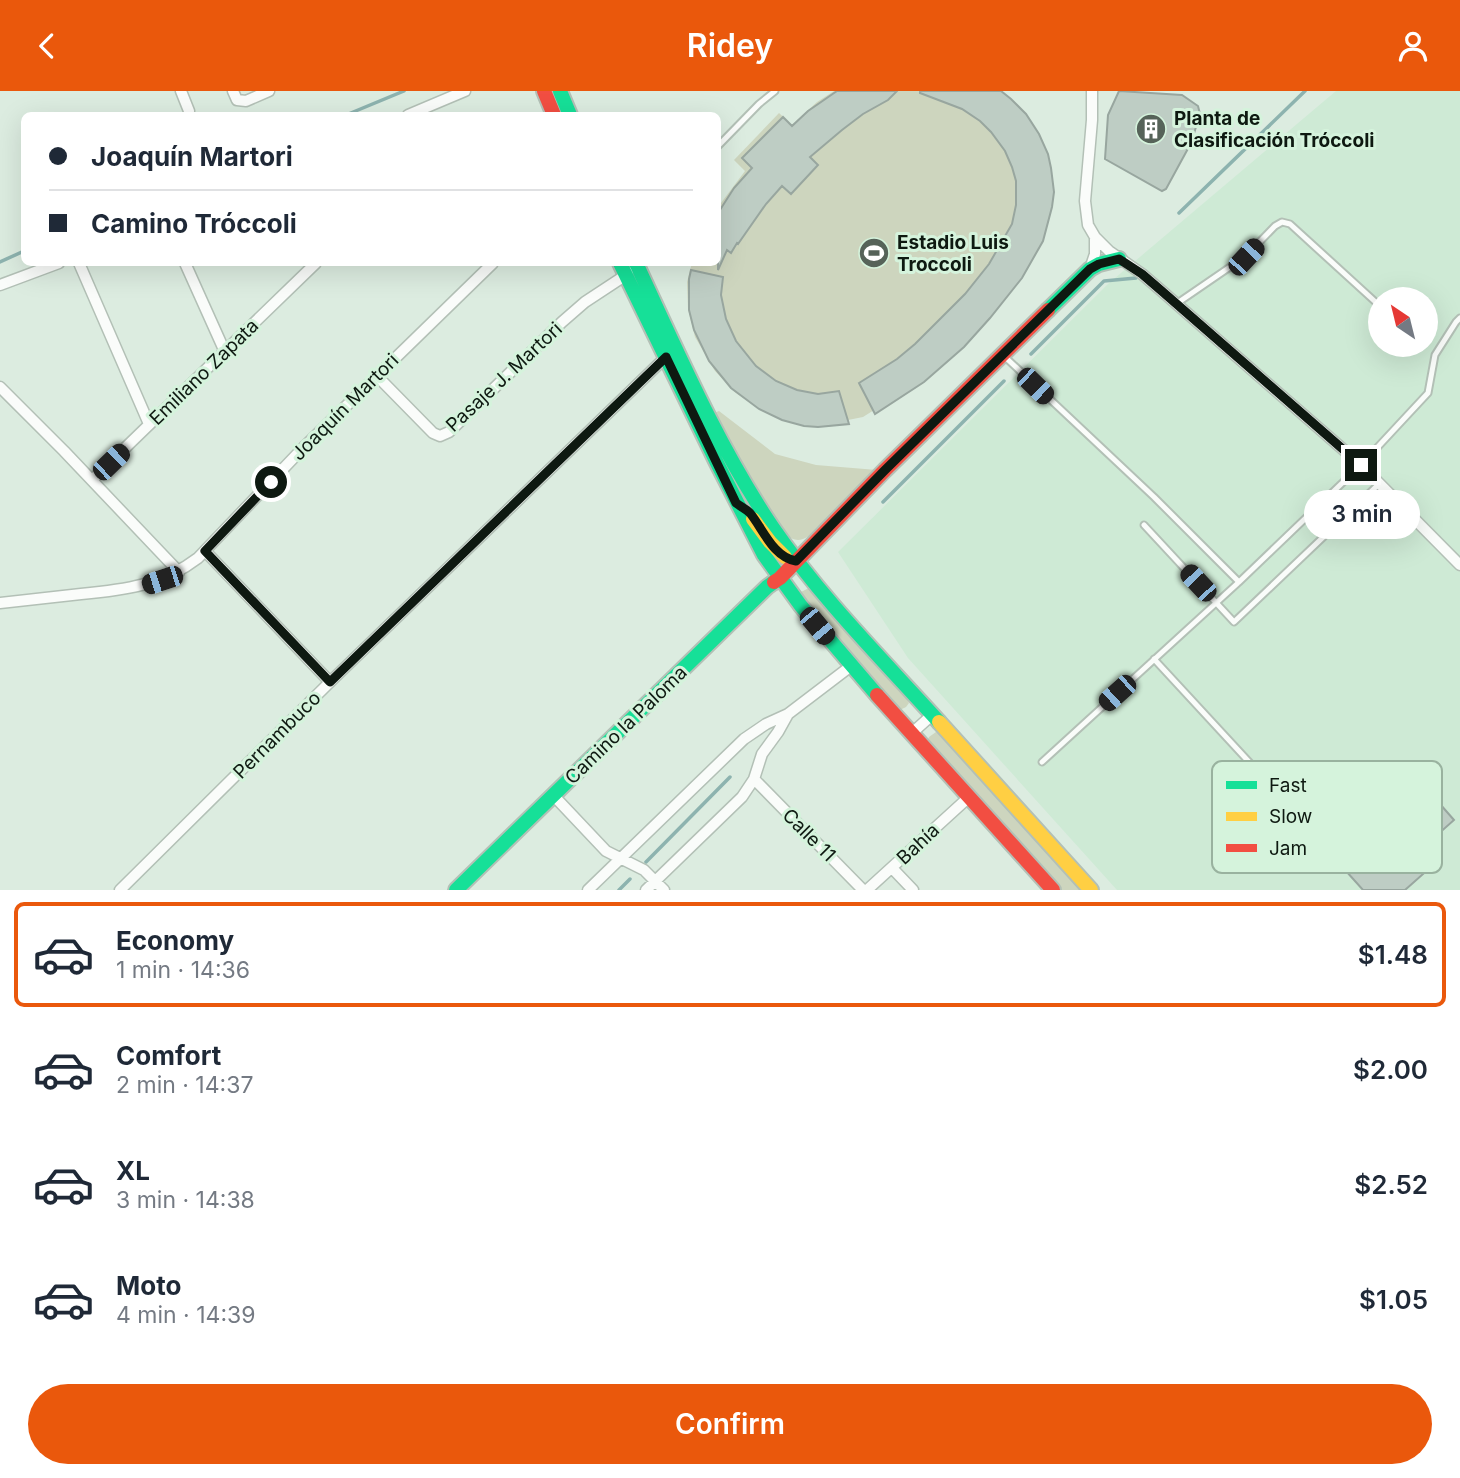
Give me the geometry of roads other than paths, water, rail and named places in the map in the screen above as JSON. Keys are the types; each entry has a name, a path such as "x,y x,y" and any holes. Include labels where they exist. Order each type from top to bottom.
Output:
{"street":[{"path":"181,91 189,111"},
{"path":"235,95 246,101 270,91"},
{"path":"415,112 464,91"},
{"path":"544,91 553,112"},
{"path":"560,91 569,112"},
{"path":"1092,91 1085,201 1088,225 1095,237 1176,303 1361,465 1460,565"},
{"path":"1090,269 1095,254 1095,237"},
{"path":"796,561 1090,269 1119,259"},
{"path":"0,285 51,266"},
{"path":"80,266 149,424"},
{"path":"186,266 225,352"},
{"name":"Emiliano Zapata","path":"92,481 313,266"},
{"name":"Joaquín Martori","path":"0,603 119,590 148,584 179,572 198,558 303,448 490,266"},
{"path":"629,266 671,352 736,503 764,555 801,606 851,666 1053,890"},
{"name":"Pasaje J. Martori","path":"377,376 433,433 440,436 449,432 562,322 629,266"},
{"path":"671,352 746,486 796,561 820,591 1091,890"},
{"name":"Pernambuco","path":"120,890 330,682 671,352"},
{"path":"0,387 179,572"},
{"path":"736,503 749,512 781,554 796,561"},
{"path":"205,551 330,682"},
{"name":"Camino la Paloma","path":"456,890 796,561"},
{"path":"588,890 744,739 766,724 788,714 851,666"},
{"path":"646,890 742,797 754,779 762,754 788,714"},
{"path":"912,733 932,715"},
{"name":"Calle 11","path":"754,779 865,890"},
{"path":"554,796 606,851 634,863 664,890"},
{"name":"Bahía","path":"865,890 969,797"},
{"path":"892,868 914,890"}],"lane":[{"path":"721,143 775,91"},
{"path":"1176,303 1246,257 1282,222 1290,224 1368,295"},
{"path":"1042,762 1239,582 1361,465 1428,393 1435,355 1460,319"},
{"path":"1003,355 1154,497 1239,582"},
{"path":"1144,525 1234,622 1380,483"},
{"path":"1154,659 1248,761"}],"waterway":[{"path":"353,112 404,91"},
{"path":"1179,213 1305,91"},
{"path":"0,262 21,252"},
{"path":"1031,354 1104,281 1136,278"},
{"path":"883,502 1004,381"},
{"path":"646,862 730,777"},
{"path":"619,890 630,879"}],"place":[{"name":"Planta de Clasificación Tróccoli","path":"1151,129"},
{"name":"Estadio Luis Troccoli","path":"874,253"}]}
